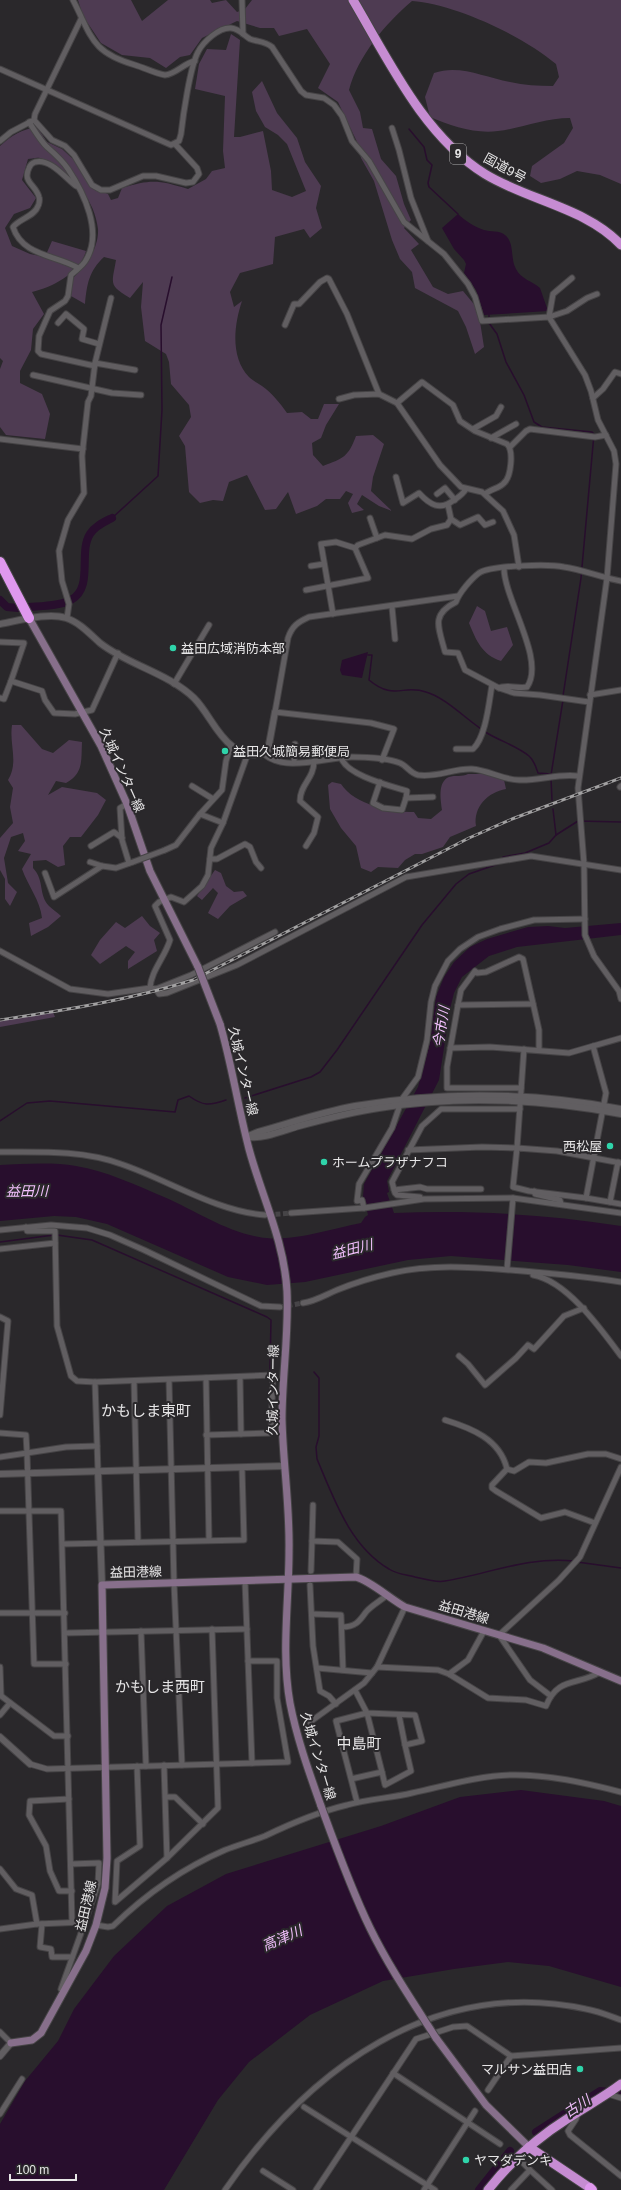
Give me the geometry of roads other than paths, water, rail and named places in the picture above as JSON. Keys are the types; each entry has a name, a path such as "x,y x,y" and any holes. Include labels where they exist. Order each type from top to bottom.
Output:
{"highway":[{"name":"国道9号","path":"353,0 426,122 455,152 485,174 524,193 592,222 612,235 621,245"},
{"path":"0,562 29,618"},
{"path":"488,2190 515,2159 554,2127 608,2094 621,2084"},
{"path":"529,2147 589,2190"}],"main road":[{"name":"久城インター線","path":"29,618 101,746 127,804 150,871 163,900 198,967 220,1024 232,1063 246,1137 275,1226 285,1269 287,1292 282,1420 290,1523 286,1632 290,1701 298,1739 346,1874 371,1929 401,1983 436,2038 486,2105 529,2147"},
{"name":"益田港線","path":"11,2043 32,2040 41,2033 79,1965 96,1925 106,1871 102,1585 356,1577 364,1579 386,1596 405,1607 543,1648 621,1681"}],"street":[{"path":"73,0 80,19 97,46 105,53 123,62 165,75 170,74 187,62 195,61"},
{"path":"242,0 243,34"},
{"path":"0,141 11,132 32,121 47,92 61,57 80,19"},
{"path":"0,69 47,92 171,145 178,141 181,134 195,61 200,48 220,31 229,28 237,29 243,34 257,41 267,42 272,47 301,92 306,95 324,98 334,105 342,116 352,141 369,161 404,222 444,254 468,284 475,297 482,320 549,317 567,311 587,298 597,294"},
{"path":"32,121 52,140 65,146 74,155 92,185 101,190 110,190 142,176 156,176 186,183 193,182 199,174 197,168 178,150 175,144"},
{"path":"32,121 47,147 56,154 68,169 90,210 92,224 89,254 71,275 68,296 65,301 50,311 39,336 38,351 41,354 95,365 135,370"},
{"path":"392,128 400,150 411,198 428,241"},
{"path":"77,187 64,174 46,163 36,162 31,164 27,172 28,181 39,197 39,206 34,212 20,219 13,227 19,240 31,250 78,268"},
{"path":"285,325 294,304 299,304 320,282 327,278 347,314 379,394"},
{"path":"572,278 553,294 549,317 585,375 593,398 598,420 614,451 618,474 607,578 578,776 584,864 585,921 588,943 594,956 619,991 621,999"},
{"path":"67,618 68,604 62,581 59,551 68,520 84,492 83,449 88,402 92,388 99,344 111,298"},
{"path":"58,323 66,314 84,329 82,339 99,344"},
{"path":"593,398 603,389 615,372 621,374"},
{"path":"32,374 112,393 141,395"},
{"path":"397,404 422,382 453,405 460,420 473,429 510,447"},
{"path":"339,399 354,395 379,394 397,404 440,465 461,487 485,494 499,505 509,522 514,535 519,567"},
{"path":"473,429 496,416 501,407"},
{"path":"491,438 516,424"},
{"path":"510,447 526,431 530,430 593,436 606,435"},
{"path":"0,439 83,449"},
{"path":"485,494 507,481 511,452 510,447"},
{"path":"396,477 404,503 419,493 428,503 434,506 448,505 466,489"},
{"path":"437,494 445,488 455,500"},
{"path":"333,614 321,544 336,542 355,548 377,538 391,535 412,539 431,529 448,525 451,520 448,505"},
{"path":"451,520 460,525 478,517 485,524 493,522"},
{"path":"370,518 377,538"},
{"path":"306,590 368,578 355,548"},
{"path":"311,566 324,564"},
{"path":"589,702 540,695 514,694 492,685 465,670 458,653 445,652 438,624 440,614 446,606 456,602 458,596 479,573 489,569 552,565 621,581"},
{"path":"499,688 501,686 520,689 527,687 531,677 530,655 520,620 510,601 504,577 504,568"},
{"path":"264,754 270,744 288,638 291,629 298,622 310,617 392,607 458,596"},
{"path":"392,607 395,639"},
{"path":"0,624 29,618 51,616 67,618 102,644 174,684 194,698 231,745 248,753 264,754 272,760 294,762 340,757 382,760 399,763 417,775 450,774 470,769 480,770 512,780 547,779 565,774 578,776"},
{"path":"174,684 209,625"},
{"path":"0,642 24,643 4,699 0,698"},
{"path":"11,681 42,691 45,700 54,713 82,713 92,710 118,653"},
{"path":"456,749 473,749 476,745 486,720 492,685"},
{"path":"590,695 621,690"},
{"path":"275,712 371,723 394,729 382,760"},
{"path":"294,762 295,744"},
{"path":"90,862 116,868 176,845 223,786 226,761 231,745"},
{"path":"248,753 223,824 211,848 208,875 202,886 192,897 182,902 174,897 156,904 155,908 170,940 162,961 151,980 153,989 159,994 167,993 230,969 406,876 518,857 532,856 621,870"},
{"path":"340,757 351,769 365,777 380,782 407,791 402,810 383,808 373,803 380,782"},
{"path":"306,846 314,833 318,817 300,801 300,791 312,776 314,761"},
{"path":"192,786 213,799"},
{"path":"406,798 432,797"},
{"path":"127,804 120,808 122,838 131,862"},
{"path":"200,814 223,824"},
{"path":"91,846 114,832 122,838"},
{"path":"210,859 217,859 245,844 250,847 256,862 261,868"},
{"path":"45,873 54,897 102,866"},
{"path":"364,1208 362,1200 357,1200 359,1184 392,1128 403,1102 418,1077 426,1040 430,1002 435,986 448,961 460,948 478,937 534,920 585,921"},
{"path":"0,951 70,988 108,994 153,989 191,975 275,932"},
{"path":"521,1088 448,1088 447,1068 461,990 474,971 476,973 486,972 519,957 522,959 539,1030 539,1050"},
{"path":"458,1004 533,1004"},
{"path":"450,1048 524,1049 570,1053 621,1038"},
{"path":"586,1198 606,1093 594,1046"},
{"path":"524,1049 514,1187 621,1204"},
{"path":"246,1137 258,1132 324,1113 354,1106 481,1094 521,1098 566,1099 604,1108 621,1114"},
{"path":"604,1108 621,1108"},
{"path":"424,1199 423,1197 397,1195 394,1190 393,1178 422,1126 441,1109 520,1109"},
{"path":"408,1150 482,1147 517,1148 593,1157 620,1162 610,1202"},
{"path":"0,1152 68,1153 108,1160 211,1201 246,1213 265,1215"},
{"path":"394,1190 420,1187 427,1190 481,1189"},
{"path":"534,1191 535,1194 560,1200 561,1204"},
{"path":"291,1213 364,1208 424,1199 513,1198 621,1213"},
{"path":"507,1268 513,1198"},
{"path":"26,1226 27,1231 55,1231 56,1326 71,1376 77,1381 95,1382 240,1378 273,1375 271,1433 206,1435"},
{"path":"0,1230 26,1226 69,1226 102,1233 261,1306 280,1307"},
{"path":"0,1249 55,1243"},
{"path":"303,1303 313,1301 336,1290 373,1278 418,1268 464,1265 592,1277 621,1282"},
{"path":"519,1270 543,1276 584,1308 621,1356"},
{"path":"459,1356 468,1364 485,1385 516,1358 528,1345 534,1349 564,1316 584,1308"},
{"path":"0,1317 8,1321 0,1415"},
{"path":"206,1378 209,1540"},
{"path":"240,1378 241,1434"},
{"path":"134,1380 138,1542"},
{"path":"169,1380 174,1583 182,1765"},
{"path":"95,1382 102,1585"},
{"path":"445,1420 471,1428 489,1440 500,1455 507,1469 514,1471 529,1462 546,1463 588,1454 606,1454 621,1459"},
{"path":"0,1433 26,1436 34,1664 66,1664"},
{"path":"0,1457 66,1447 97,1446"},
{"path":"0,1474 286,1466"},
{"path":"550,1696 530,1680 499,1635 560,1580 580,1557 621,1467"},
{"path":"63,1544 244,1540 242,1468"},
{"path":"507,1469 492,1485 492,1488 541,1518 565,1512 595,1523"},
{"path":"311,1571 313,1505"},
{"path":"0,1512 28,1510 61,1511 65,1613 72,1922"},
{"path":"312,1541 338,1542 357,1559 356,1577"},
{"path":"245,1581 252,1763"},
{"path":"310,1585 320,1691 329,1696 336,1704"},
{"path":"342,1627 351,1627 364,1619 367,1612 386,1596"},
{"path":"310,1722 364,1683 377,1667 405,1607"},
{"path":"0,1613 65,1613"},
{"path":"312,1614 341,1614 343,1670"},
{"path":"137,1766 140,1846 117,1861 115,1902 167,1858 218,1808 212,1629"},
{"path":"65,1634 247,1629"},
{"path":"141,1631 146,1766"},
{"path":"449,1674 468,1660 484,1631"},
{"path":"0,1737 30,1764 47,1769 288,1762 277,1698 277,1662 248,1661"},
{"path":"0,1667 0,1695 54,1736 68,1736"},
{"path":"377,1667 438,1670 449,1674 488,1698 526,1700 546,1706 550,1696 560,1687 574,1681 592,1677 600,1672"},
{"path":"317,1668 372,1673"},
{"path":"355,1690 367,1714 385,1785 412,1771 398,1715"},
{"path":"0,1715 10,1703"},
{"path":"357,1802 336,1721 367,1714 415,1715 422,1741 406,1745"},
{"path":"164,1765 167,1858"},
{"path":"351,1779 382,1772"},
{"path":"96,1925 108,1927 112,1926 134,1906 164,1883 212,1856 265,1836 295,1821 357,1802 413,1793 444,1784 511,1775 549,1777 594,1785 621,1792"},
{"path":"166,1797 175,1797 203,1824"},
{"path":"69,1799 30,1801 29,1815 46,1846 54,1884 59,1891 72,1891"},
{"path":"61,1989 98,1884 99,1863 71,1864"},
{"path":"0,1869 16,1889 32,1895 40,1924 40,1947 52,1949 52,1957 72,1957"},
{"path":"0,1929 40,1924 84,1922"},
{"path":"225,2190 243,2164 280,2120 322,2080 375,2043 399,2031 458,2012 486,2006 514,2003 541,2003 588,2009 621,2020"},
{"path":"316,2190 416,2039 461,2025 467,2026 511,2056 621,2048"},
{"path":"0,2032 11,2043 0,2056"},
{"path":"488,2090 511,2056"},
{"path":"393,2074 500,2144"},
{"path":"0,2114 22,2079"},
{"path":"608,2094 621,2098"},
{"path":"304,2107 435,2190"},
{"path":"424,2190 474,2111"},
{"path":"578,2113 568,2131 570,2135 621,2176"},
{"path":"523,2163 552,2190"},
{"path":"511,2190 530,2170"},
{"path":"263,2171 293,2190"}],"water":[{"path":"458,214 477,227 486,231 503,233 508,238 516,269 524,278 540,288 548,311 484,315 476,290 464,273 466,264 454,249 442,228"},
{"path":"368,652 362,678 342,675 340,670 342,660"},
{"name":"益田川","path":"621,923 621,935 517,947 489,956 462,977 454,993 450,1009 439,1080 387,1181 389,1192 387,1193 394,1213 451,1212 508,1214 564,1218 621,1226 621,1272 568,1265 451,1256 408,1260 305,1282 267,1285 228,1277 107,1224 76,1217 54,1216 0,1221 0,1165 48,1164 76,1166 110,1175 164,1197 234,1230 259,1237 297,1237 361,1223 368,1215 363,1197 364,1184 418,1087 430,1043 436,997 444,977 454,962 470,947 487,939 528,927 548,926 565,928"},
{"name":"高津川","path":"521,1790 604,1801 621,1806 621,1987 549,1966 508,1962 383,1981 310,2015 249,2062 218,2100 164,2190 0,2190 0,2124 25,2081 58,2041 74,2009 114,1956 167,1906 226,1874 381,1826 460,1797"}],"waterway":[{"path":"409,129 424,147 427,160 432,165 428,183 429,187 458,214"},
{"path":"112,518 158,476 162,410 161,325 172,277"},
{"path":"489,315 489,323 497,334 506,362 524,395 534,422 542,427 592,432 594,434 581,578 563,696"},
{"path":"29,607 67,602 78,594 82,587 84,578 85,550 90,534 97,526 112,518"},
{"path":"0,600 7,607 18,608"},
{"path":"368,655 372,655 369,680 378,686 385,690 392,691 418,690 441,699 487,733 524,752 535,764 538,773 551,774"},
{"path":"551,775 563,700"},
{"path":"551,779 552,800"},
{"path":"553,809 556,835"},
{"path":"502,860 503,857 525,853 549,843 556,835 578,821 621,822"},
{"path":"245,1098 311,1077 320,1072 337,1050 422,925 456,884 469,874 498,864"},
{"path":"0,1121 27,1103 50,1101 175,1112 178,1100 189,1096 198,1102 206,1104 226,1100"},
{"path":"0,1242 54,1235"},
{"path":"57,1235 92,1240 267,1317 271,1320 270,1368 271,1372 275,1373"},
{"path":"314,1372 319,1378 319,1436 316,1447 317,1459 345,1520 354,1535 375,1559 395,1572 438,1582 525,1563 557,1560 574,1561"},
{"path":"577,1562 621,1568"},
{"name":"古川","path":"536,2132 600,2091 621,2093"},
{"name":"古川","path":"479,2190 510,2151"}],"tunnel":[{"path":"268,1215 291,1213"},
{"path":"280,1307 303,1303"}],"railway":[{"path":"0,1020 121,999 193,980 469,838 512,819 621,778"}],"place":[{"name":"益田広域消防本部","path":"173,648"},
{"name":"益田久城簡易郵便局","path":"225,751"},
{"name":"西松屋","path":"610,1146"},
{"name":"ホームプラザナフコ","path":"324,1162"},
{"name":"マルサン益田店","path":"580,2069"},
{"name":"ヤマダデンキ","path":"466,2160"}],"district":[{"name":"かもしま東町","path":"146,1410"},
{"name":"かもしま西町","path":"160,1686"},
{"name":"中島町","path":"359,1743"}],"water label":[{"name":"今市川","path":"441,1027"}]}
